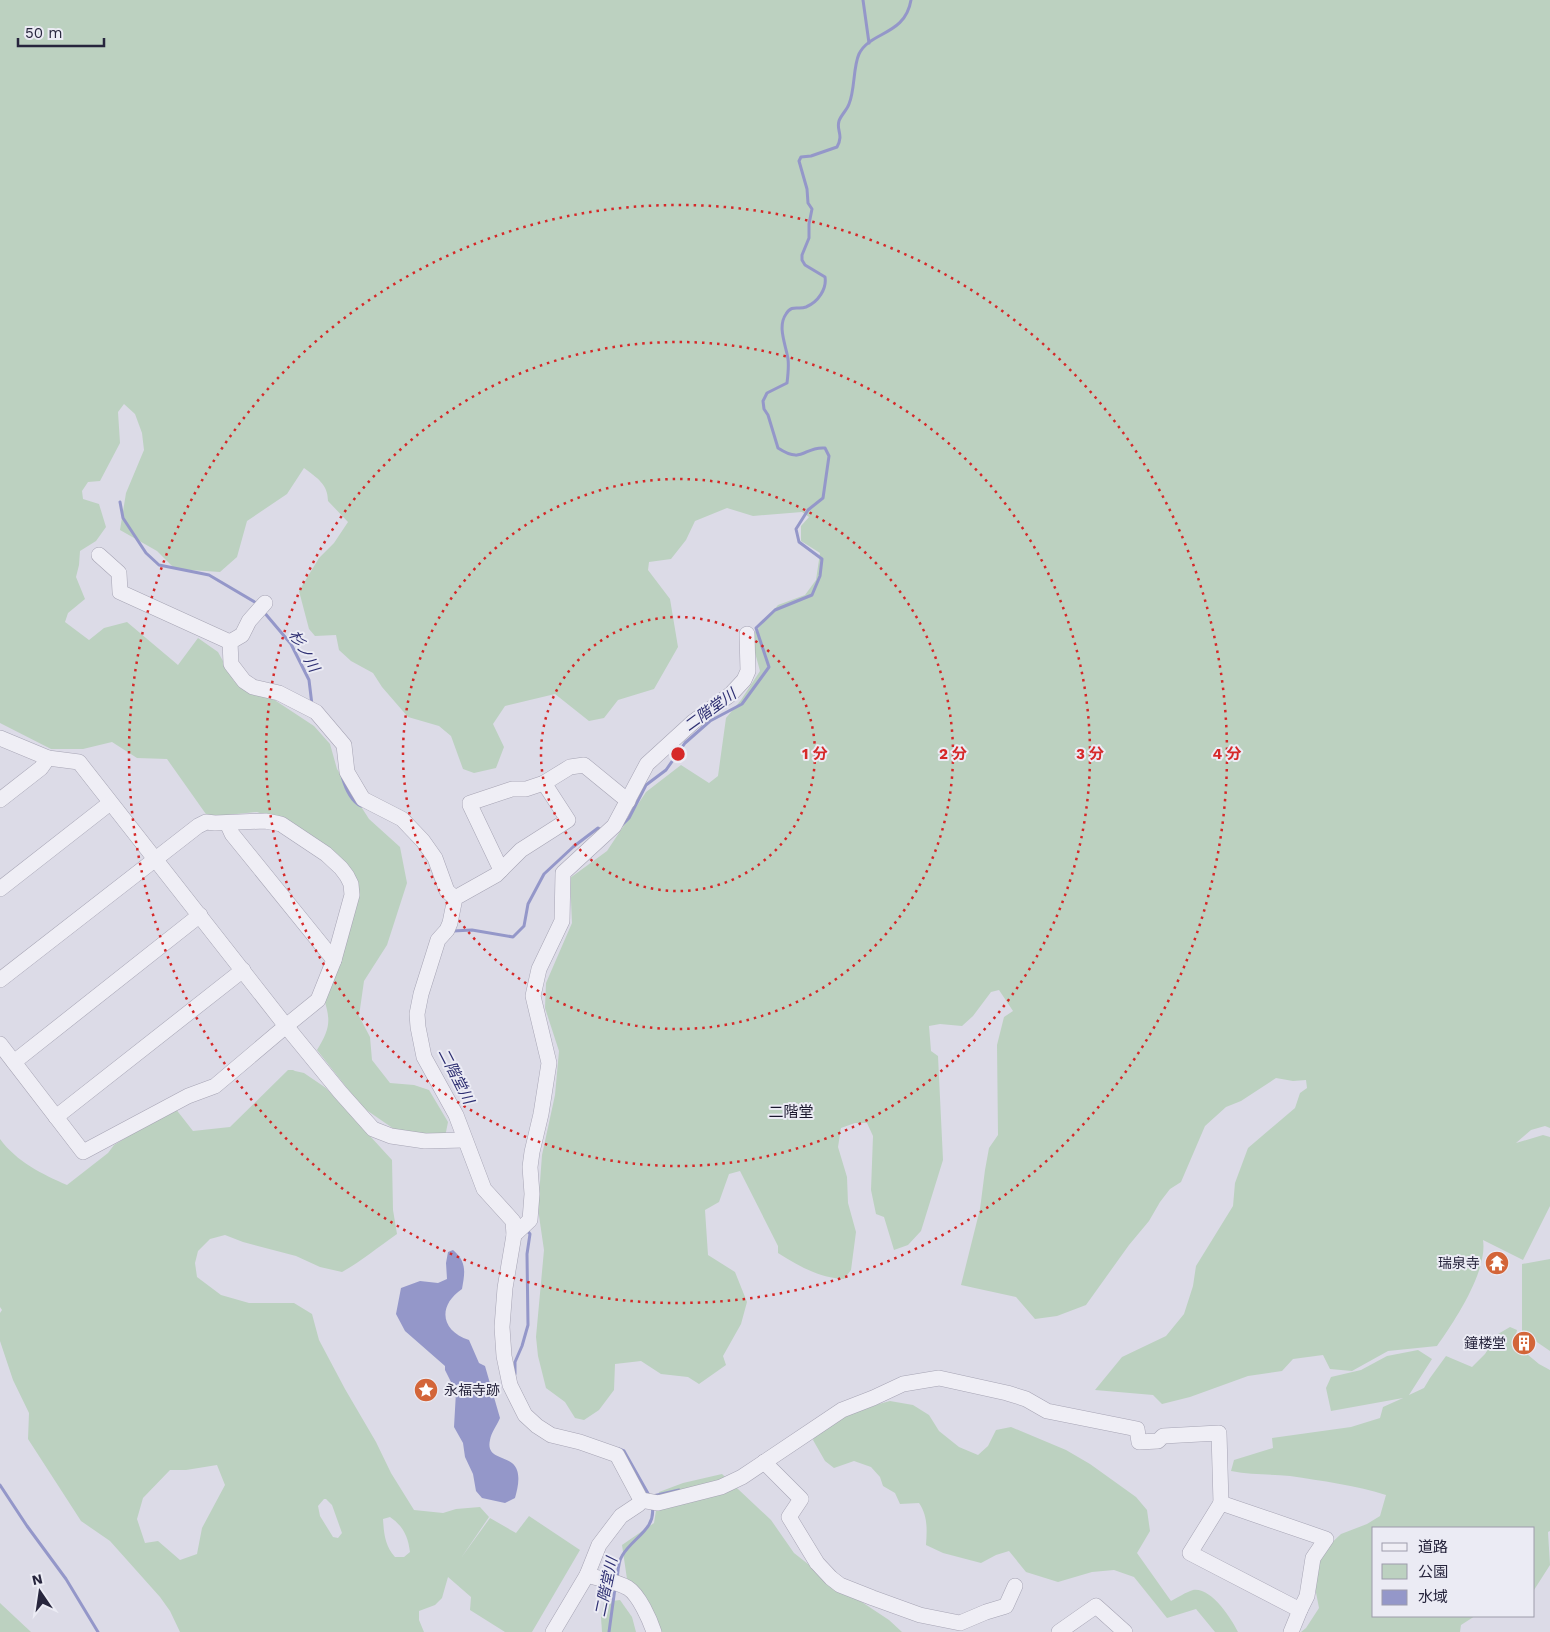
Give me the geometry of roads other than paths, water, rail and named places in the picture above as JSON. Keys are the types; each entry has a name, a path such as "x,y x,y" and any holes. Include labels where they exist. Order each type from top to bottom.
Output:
{"street":[{"path":"99,555 118,573 120,592 230,642"},
{"path":"230,642 242,635 249,621 266,603"},
{"path":"514,1235 530,1220 532,1194 530,1168 549,1062 533,996 539,969 562,922 564,873 609,831 628,801 647,764 693,722 731,694 744,680 748,671 747,634"},
{"path":"230,642 231,664 244,681 253,687 279,693 316,712 322,718 344,745 347,772 363,799 402,819 423,840 435,858 454,905"},
{"path":"0,738 48,758 79,762 286,1026 373,1129 391,1136 425,1141 464,1140"},
{"path":"0,800 41,768 48,758"},
{"path":"501,870 470,803 512,789 526,789 544,783 570,767 584,765 628,801"},
{"path":"544,783 568,820 521,850 496,875 454,905 447,930 438,940 433,954 417,1014 424,1057 456,1115 484,1189 512,1221 514,1235 505,1288 502,1328 504,1356 510,1385 524,1415 537,1426 551,1435 580,1442 617,1455 641,1500"},
{"path":"0,889 110,803"},
{"path":"0,980 198,826 206,822 227,824 265,821 281,824 326,854 344,872 351,884 352,895 334,960 318,1000 215,1086 188,1096 84,1152 0,1044"},
{"path":"227,824 232,834 334,960"},
{"path":"14,1062 200,915"},
{"path":"56,1117 243,970"},
{"path":"641,1500 658,1503 722,1486 742,1477 842,1410 903,1384 939,1378 1007,1393 1026,1399 1047,1411 1137,1429 1140,1442 1158,1441 1163,1436 1220,1434 1221,1503 1190,1553 1300,1610"},
{"path":"764,1462 801,1498 789,1516 817,1562 840,1585 920,1615 960,1623 1006,1606 1015,1586"},
{"path":"553,1632 587,1575 599,1545 621,1516 639,1504 641,1500"},
{"path":"1221,1503 1326,1539 1312,1558 1307,1596 1291,1632"},
{"path":"587,1575 627,1587 633,1592 646,1612 654,1632"},
{"path":"1059,1632 1096,1606 1126,1632"}],"water":[{"path":"453,1250 458,1254 463,1263 464,1277 462,1289 449,1303 446,1310 446,1318 453,1331 469,1340 479,1363 485,1366 500,1418 491,1437 490,1450 512,1463 518,1475 515,1498 505,1503 482,1498 476,1491 473,1474 465,1457 463,1443 454,1427 456,1392 445,1370 445,1366 405,1331 396,1314 401,1288 420,1281 438,1283 447,1279 446,1263 448,1252"}],"waterway":[{"path":"863,0 869,43"},
{"name":"二階堂川","path":"622,825 629,818 646,785 666,770 685,743 710,721 742,704 769,667 756,628 775,610 812,595 820,576 822,559 799,542 796,529 808,510 823,498 829,456 825,448 818,448 798,455 787,453 778,448 763,401 767,393 787,383 788,362 782,330 783,319 791,309 803,308 814,302 821,295 825,286 825,277 805,265 802,260 802,255 809,238 812,209 808,203 807,189 799,161 801,157 811,156 837,147 840,139 839,121 851,98 859,54 871,41 895,27 902,20 911,0"},
{"name":"杉ノ川","path":"120,502 123,518 146,553 159,565 209,575 258,604"},
{"name":"杉ノ川","path":"263,611 291,644 309,680 312,705"},
{"name":"杉ノ川","path":"342,776 354,801 361,806"},
{"name":"二階堂川","path":"453,931 472,930 513,937 524,926 528,904 544,874 573,847 598,828 603,831"},
{"name":"二階堂川","path":"515,1374 515,1362 528,1325 527,1254 530,1234 526,1229"},
{"name":"二階堂川","path":"619,1449 624,1451 650,1497"},
{"path":"0,1485 66,1579 98,1632"},
{"name":"二階堂川","path":"653,1496 679,1490"},
{"name":"二階堂川","path":"617,1580 621,1558 651,1521 653,1514 652,1506"},
{"name":"二階堂川","path":"609,1632 615,1588"}],"place":[{"name":"瑞泉寺","path":"1497,1263"},
{"name":"鐘楼堂","path":"1524,1343"},
{"name":"永福寺跡","path":"426,1390"}],"district":[{"name":"二階堂","path":"791,1112"}]}
